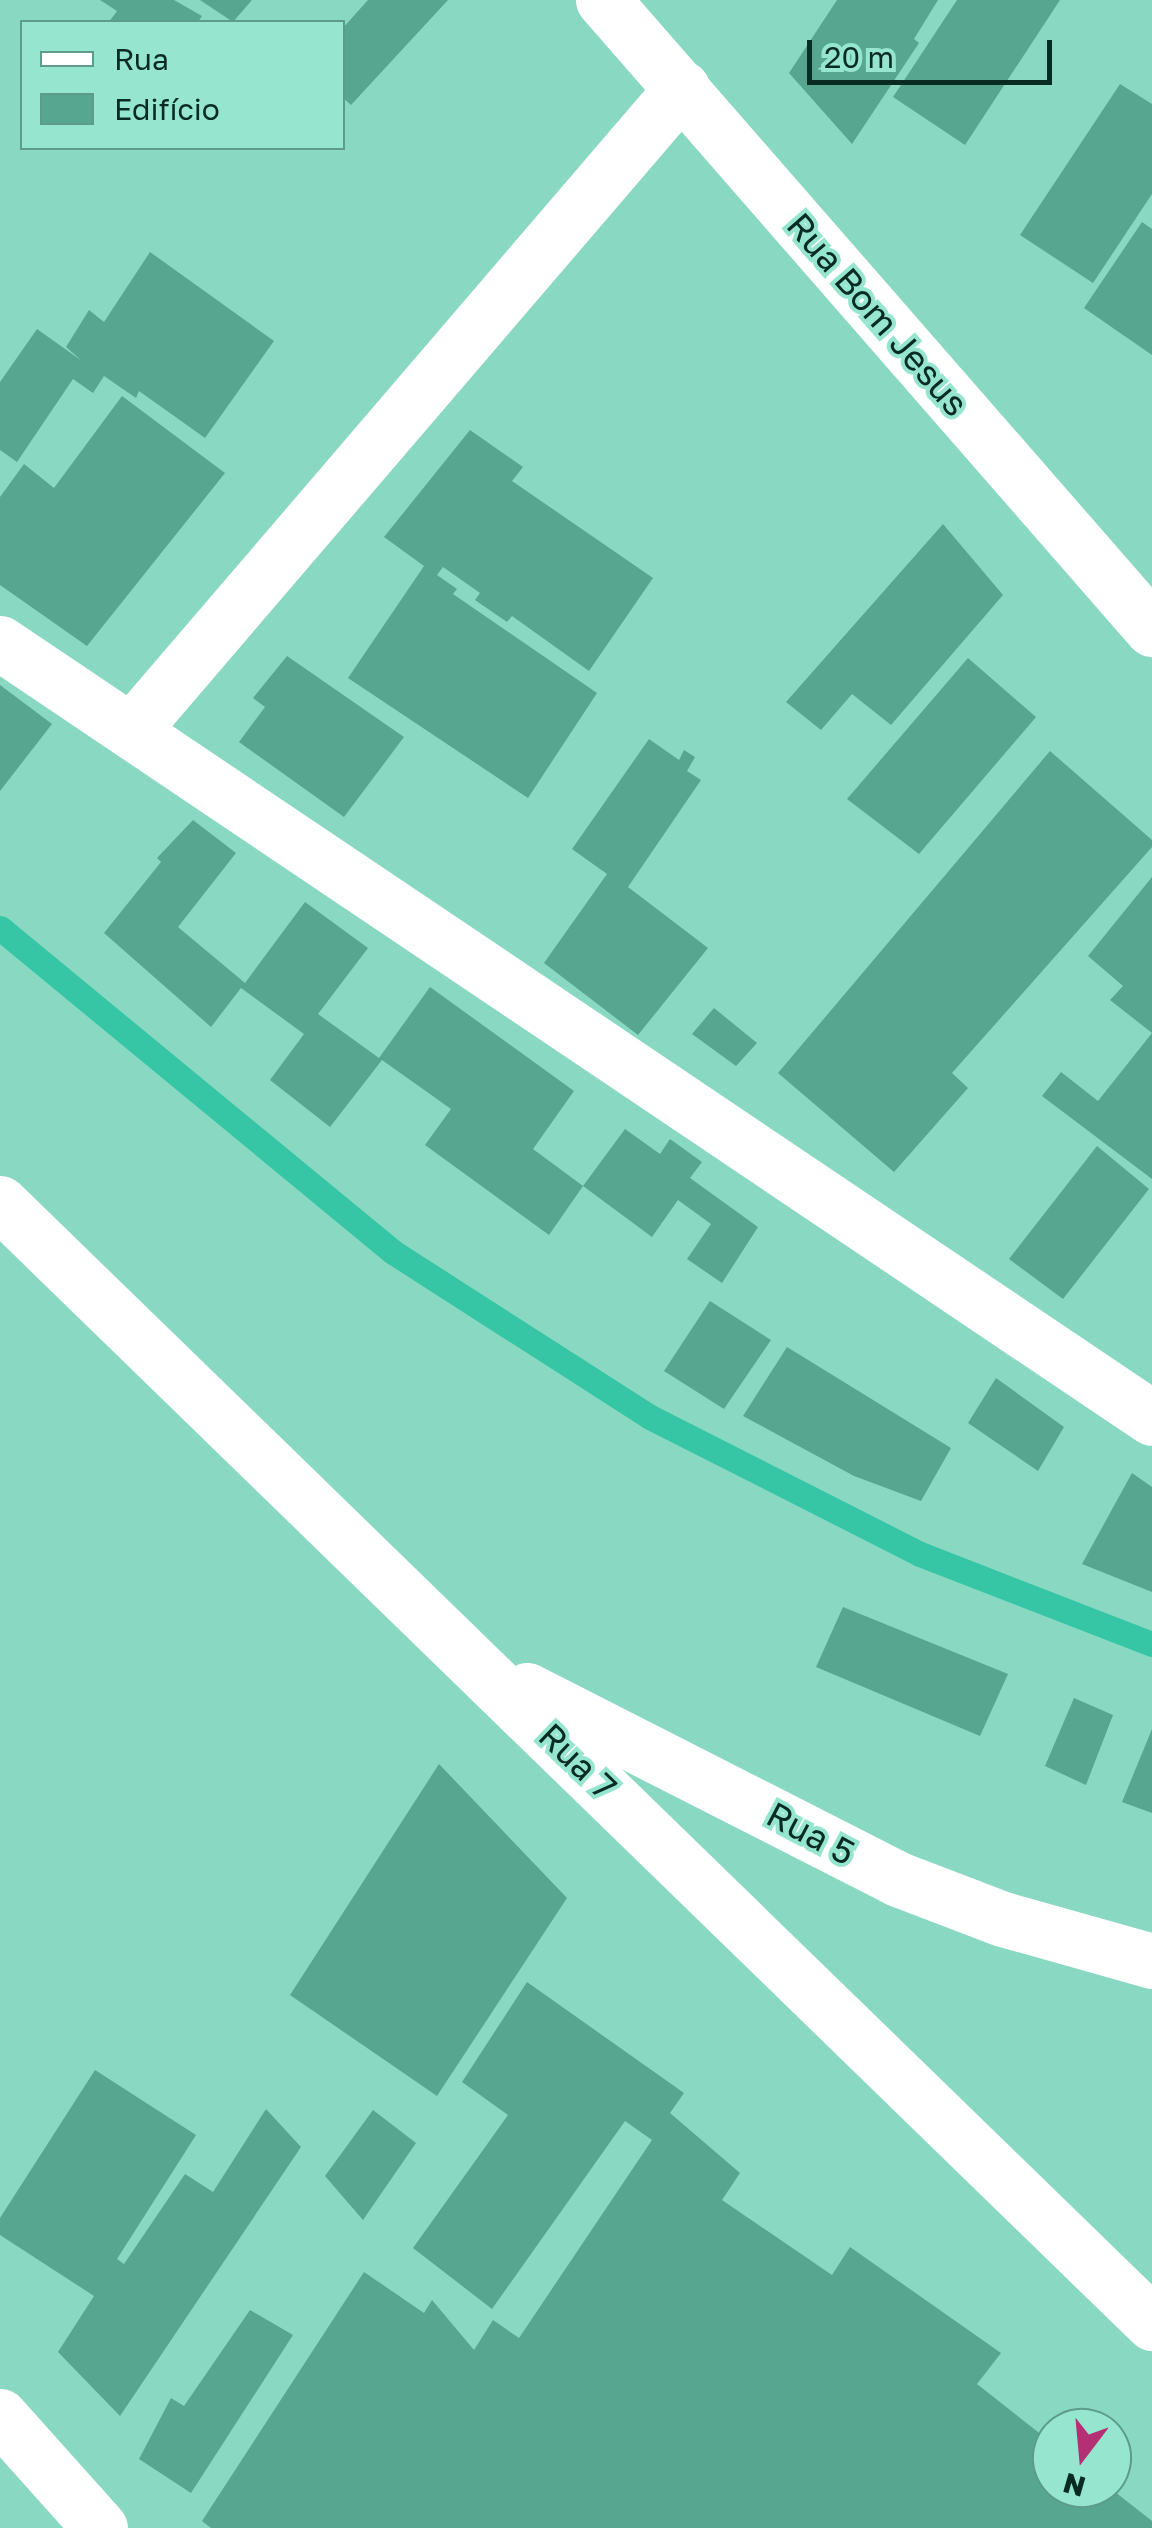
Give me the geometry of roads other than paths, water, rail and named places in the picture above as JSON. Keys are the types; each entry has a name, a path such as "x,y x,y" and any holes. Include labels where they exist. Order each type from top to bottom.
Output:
{"street":[{"name":"Rua Bom Jesus","path":"603,0 1152,629"},
{"path":"131,731 682,88"},
{"path":"0,643 1152,1418"},
{"name":"Rua 7","path":"0,1203 484,1668 1152,2323"},
{"name":"Rua 5","path":"484,1668 898,1879 1002,1918 1152,1961"},
{"path":"0,2416 100,2528"}],"waterway":[{"path":"0,928 393,1252 650,1417 920,1554 1152,1644"}]}
